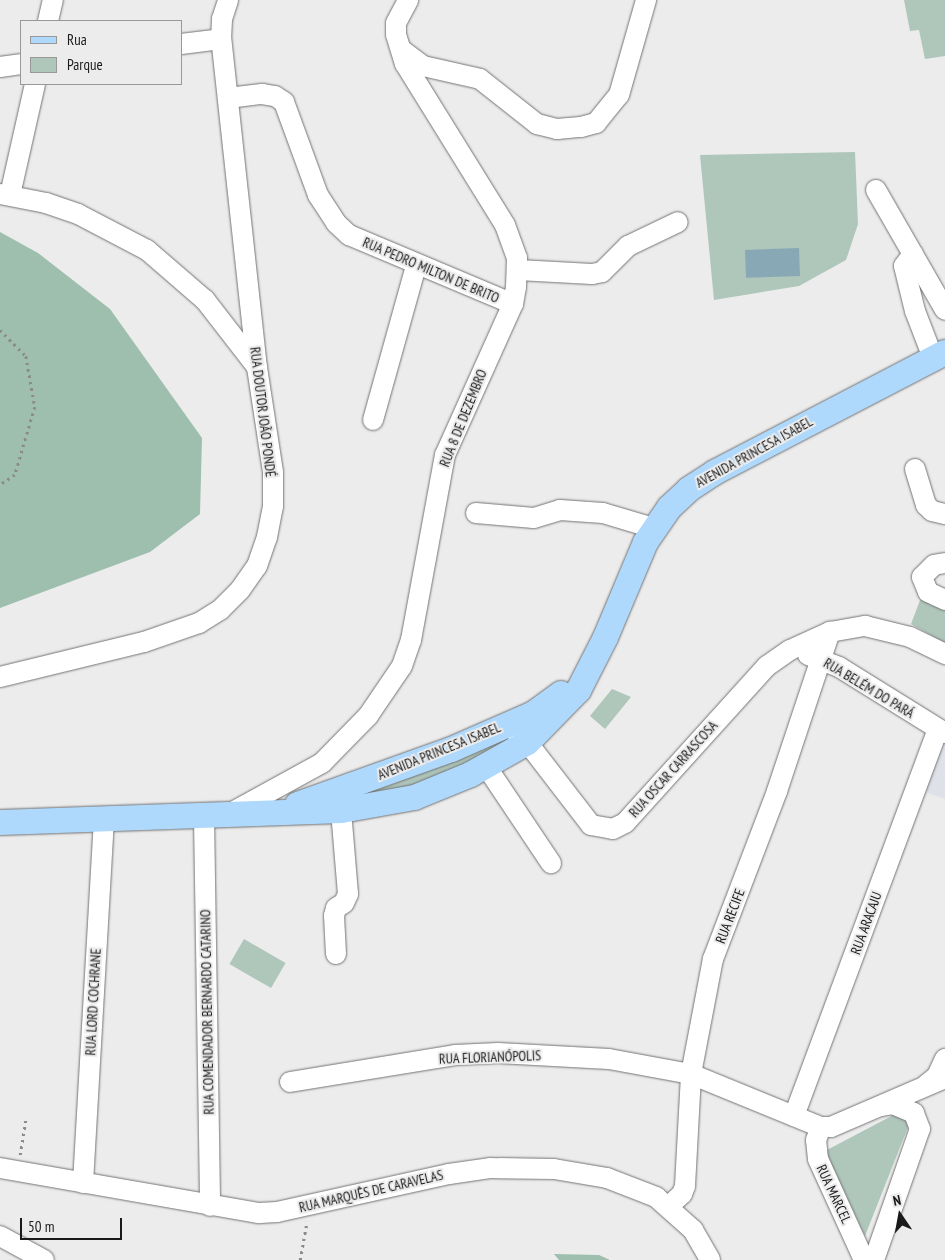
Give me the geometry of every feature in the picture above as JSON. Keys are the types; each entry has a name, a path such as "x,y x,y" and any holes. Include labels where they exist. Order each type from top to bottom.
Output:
{"main road":[{"name":"AVENIDA PRINCESA ISABEL","path":"0,822 104,821 269,814 352,801 414,797 486,766 527,742 563,709 578,690 594,662 653,528 688,489 714,472 939,355"},
{"name":"AVENIDA PRINCESA ISABEL","path":"352,801 451,749 506,724 552,700 594,662"}],"street":[{"path":"48,20 53,0"},
{"name":"RUA DOUTOR JOÃO PONDÉ","path":"0,677 175,634 220,610 240,590 256,566 267,536 272,506 272,464 257,368 221,39 222,19 228,0"},
{"name":"RUA 8 DE DEZEMBRO","path":"215,817 322,763 368,716 402,666 412,640 445,455 512,304 518,270 505,225 405,64 399,47 396,23 408,0"},
{"path":"399,47 423,66 450,74 480,78 537,124 557,129 596,123 610,110 619,95 646,0"},
{"path":"182,44 221,39"},
{"path":"0,67 20,64"},
{"path":"432,107 433,84 450,74"},
{"path":"35,85 5,195 78,214 147,250 182,277 205,300 257,368"},
{"name":"RUA PEDRO MILTON DE BRITO","path":"228,98 262,94 275,96 284,102 318,195 336,223 349,235 416,266 512,304"},
{"path":"876,190 913,254 924,286 945,310"},
{"path":"518,270 592,274 602,272 628,246 678,222"},
{"path":"913,254 904,266 915,311 939,355"},
{"path":"373,420 416,266"},
{"path":"915,469 926,505 932,511 945,514"},
{"path":"476,514 534,518 560,510 603,513 653,528"},
{"path":"945,563 934,565 922,577 928,592 945,600"},
{"name":"RUA OSCAR CARRASCOSA","path":"506,724 527,742 591,825 613,829 625,823 767,666 790,650 830,632 865,626 885,629 945,654"},
{"name":"RUA RECIFE","path":"669,1206 682,1194 684,1186 691,1074 713,959 776,791 830,632"},
{"name":"RUA BELÉM DO PARÁ","path":"790,650 821,659 942,731"},
{"name":"RUA ARACAJU","path":"794,1116 942,731"},
{"path":"486,766 551,863"},
{"path":"336,954 334,916 336,908 344,903 348,894 352,801"},
{"name":"RUA COMENDADOR BERNARDO CATARINO","path":"210,1206 215,817"},
{"name":"RUA LORD COCHRANE","path":"83,1183 104,821"},
{"name":"RUA FLORIANÓPOLIS","path":"290,1082 412,1061 498,1053 609,1059 691,1074 821,1127"},
{"path":"924,1086 937,1076 945,1059"},
{"path":"821,1127 840,1125 945,1078"},
{"path":"874,1260 920,1129 914,1113 893,1104 880,1106"},
{"name":"RUA MARCEL","path":"821,1127 816,1140 818,1159 864,1260"},
{"name":"RUA MARQUÊS DE CARAVELAS","path":"9,1170 259,1213 310,1206 449,1174 521,1167 607,1178 633,1185 669,1206 693,1230 710,1260"},
{"path":"0,1236 44,1260"}],"path":[{"path":"0,330 26,356 35,406 15,476 0,485"},
{"path":"9,1170 26,1117"},
{"path":"300,1260 310,1206"}],"shaded area":[{"path":"945,743 945,799 925,792"}],"green space":[{"path":"904,0 945,0 945,56 925,59 919,30 910,31"},
{"path":"855,152 858,224 846,260 799,286 714,300 700,155"},
{"path":"0,232 38,253 110,309 202,438 200,514 150,552 0,608"},
{"path":"922,595 931,605 945,609 945,643 911,624"},
{"path":"612,689 631,697 605,729 590,716"},
{"path":"504,734 508,739 478,762 364,802 362,790"},
{"path":"244,939 286,963 271,988 230,964"},
{"path":"901,1111 907,1118 908,1127 865,1236 825,1151"},
{"path":"554,1254 599,1255 610,1260 559,1260"}],"water":[{"path":"799,248 800,276 746,278 745,250"}]}
